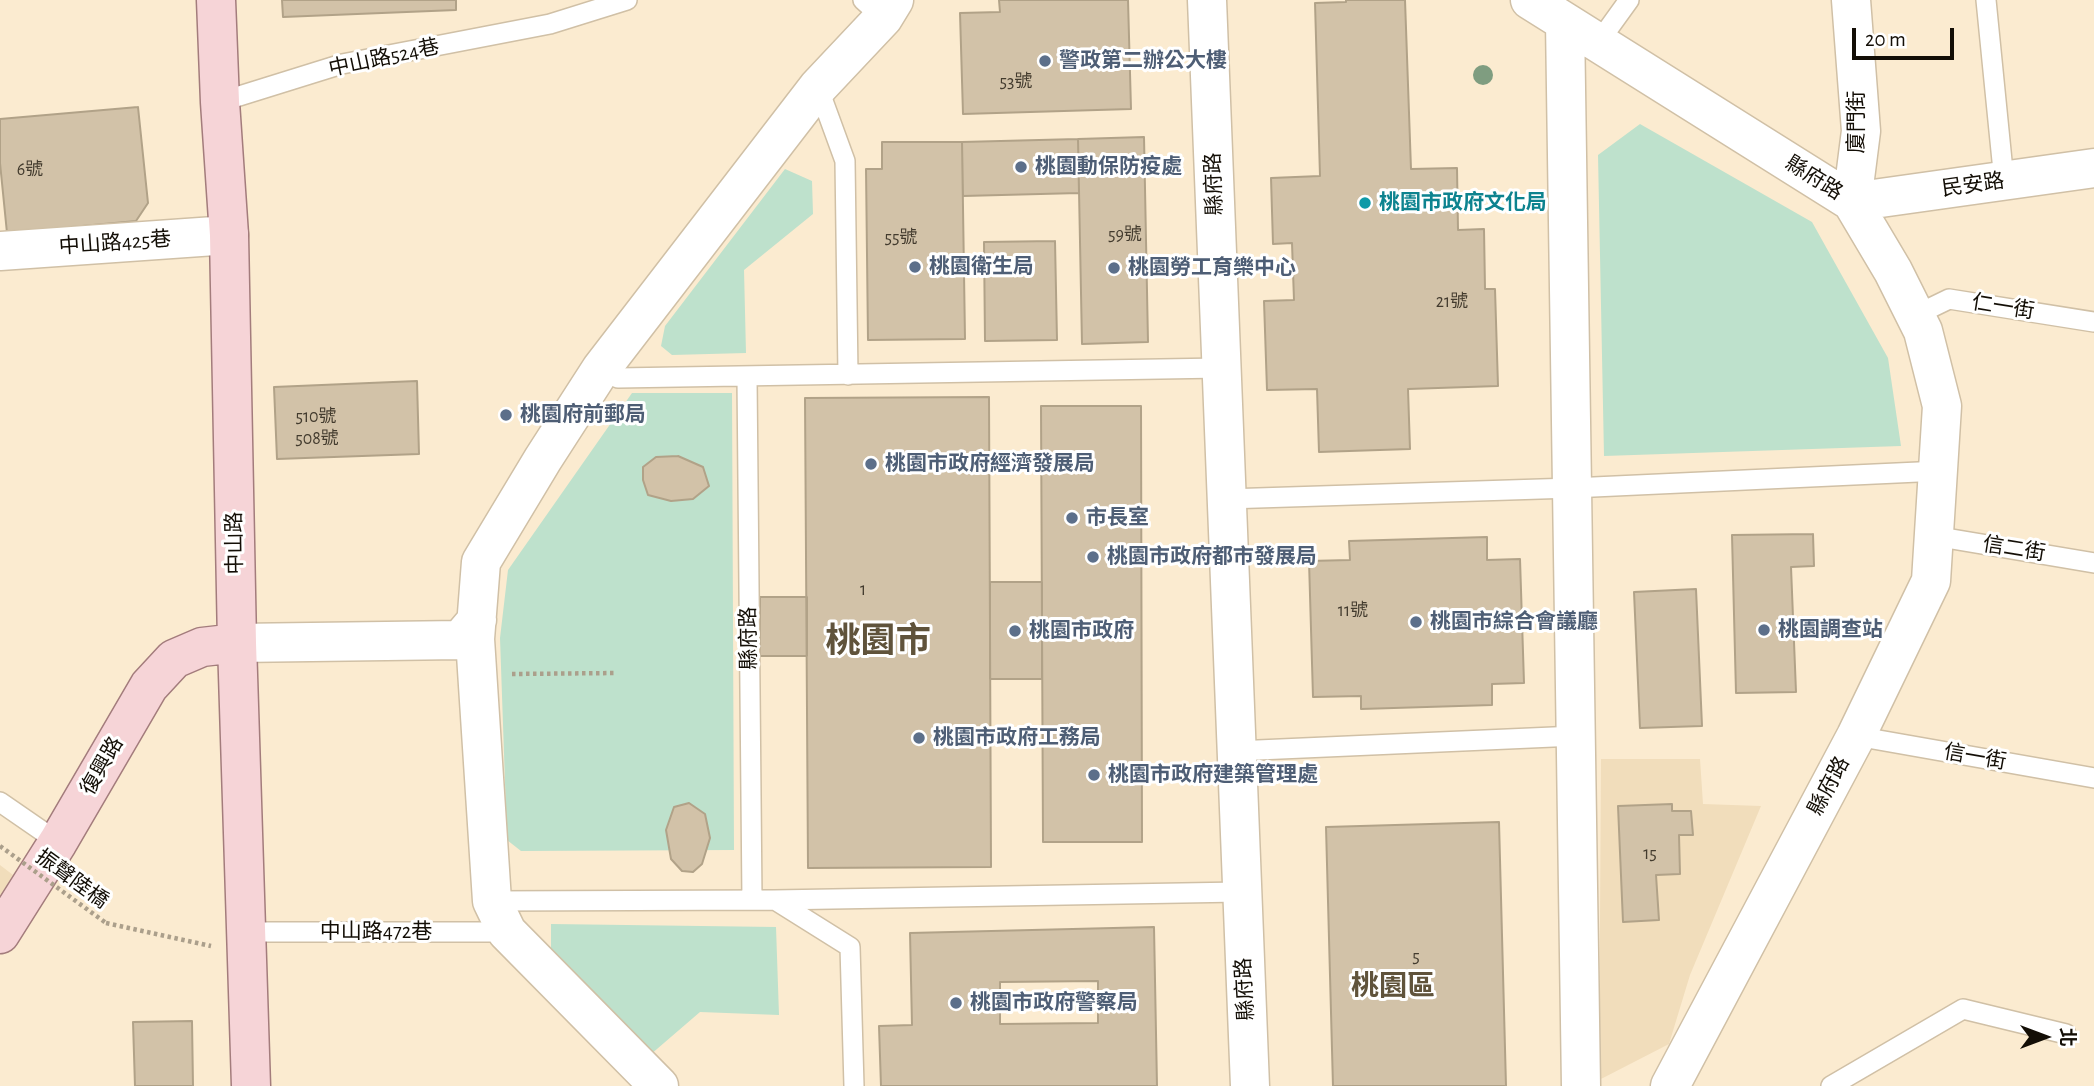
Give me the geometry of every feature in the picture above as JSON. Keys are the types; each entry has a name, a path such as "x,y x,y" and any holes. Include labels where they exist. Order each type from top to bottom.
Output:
{"main road":[{"name":"中山路","path":"216,0 229,235 237,643 229,939 251,1086"},
{"name":"復興路","path":"0,934 157,677 174,659 192,651 202,647 237,643"}],"street":[{"name":"縣府路","path":"1207,0 1250,1086"},
{"name":"縣府路","path":"1530,0 1852,202 1916,315 1923,331 1942,406 1931,581 1856,736 1670,1086"},
{"name":"廈門街","path":"1851,0 1861,131 1852,202"},
{"path":"659,1086 499,916 478,648 481,562 542,459 601,369 880,6"},
{"path":"1565,22 1581,1086"},
{"name":"民安路","path":"1852,202 2094,168"},
{"name":"中山路425巷","path":"0,251 229,235"},
{"path":"237,643 478,648"}],"lane":[{"name":"中山路524巷","path":"220,102 342,64 550,24 627,0"},
{"path":"1598,43 1629,0"},
{"path":"1986,0 2004,181"},
{"path":"818,87 845,162 848,375"},
{"name":"仁一街","path":"1916,315 1949,299 2094,322"},
{"path":"601,369 618,378 1221,368"},
{"name":"縣府路","path":"747,377 752,900"},
{"path":"1226,499 1572,488 1940,471"},
{"name":"信二街","path":"1934,536 2094,563"},
{"path":"1236,751 1576,736"},
{"name":"信一街","path":"1856,736 2094,778"},
{"path":"0,802 58,842"},
{"path":"499,916 752,900 1241,891"},
{"path":"774,900 850,947 854,1086"},
{"name":"中山路472巷","path":"229,939 499,916"},
{"path":"1831,1086 1964,1009 2066,1034"}],"path":[{"path":"478,648 617,673"},
{"name":"振聲陸橋","path":"0,846 106,922 196,943 229,939"}],"shaded area":[{"path":"1601,759 1700,759 1703,804 1761,806 1690,975 1669,1044 1599,1080"},
{"path":"0,865 13,875 0,896"}],"green space":[{"path":"1640,124 1812,222 1888,358 1901,446 1604,456 1598,155"},
{"path":"785,169 812,181 813,214 744,270 746,353 672,355 661,346 665,326"},
{"path":"632,393 732,393 734,850 521,851 507,840 500,638 508,570"},
{"path":"551,924 776,927 779,1015 700,1012 650,1055 551,950"}],"building":[{"path":"282,0 456,0 456,10 283,17"},
{"name":"警政第二辦公大樓","path":"999,0 1128,0 1131,109 963,114 960,13 1000,12"},
{"name":"桃園市政府文化局","path":"1405,0 1411,169 1457,168 1458,230 1484,229 1485,289 1495,289 1498,386 1408,389 1410,449 1319,452 1317,389 1267,390 1264,301 1294,300 1292,243 1273,244 1271,178 1320,176 1315,3"},
{"path":"138,107 148,203 136,221 7,233 0,163 0,119"},
{"name":"桃園勞工育樂中心","path":"1144,137 1148,342 1082,344 1078,139"},
{"name":"桃園動保防疫處","path":"1078,139 1079,193 963,196 962,142"},
{"name":"桃園衛生局","path":"882,142 962,142 965,339 868,340 866,169 882,169"},
{"path":"1055,241 1057,340 985,341 984,242"},
{"path":"417,381 419,454 277,459 274,387"},
{"path":"989,397 991,867 808,868 805,398"},
{"path":"1041,406 1141,406 1142,842 1043,842"},
{"path":"678,456 703,467 709,486 693,499 671,501 648,495 643,480 643,467 656,457"},
{"name":"桃園調查站","path":"1813,534 1814,566 1791,567 1796,692 1736,693 1732,535"},
{"name":"桃園市綜合會議廳","path":"1487,537 1487,560 1520,559 1524,683 1492,684 1492,705 1361,709 1361,696 1313,697 1309,561 1350,560 1349,541"},
{"path":"990,582 1042,582 1042,679 990,679"},
{"path":"1696,589 1702,726 1640,728 1634,592"},
{"path":"760,597 807,597 807,656 760,656"},
{"path":"689,803 705,814 710,838 702,864 693,872 682,871 671,859 666,830 674,807"},
{"path":"1672,804 1672,811 1691,811 1693,835 1679,835 1680,874 1656,875 1659,920 1623,922 1618,806"},
{"path":"1499,822 1506,1086 1333,1086 1326,827"},
{"name":"桃園市政府警察局","path":"1154,927 1157,1086 881,1086 879,1026 912,1025 910,933","holes":["1098,981 1098,1023 1000,1024 1000,982"]},
{"path":"192,1021 193,1086 135,1086 133,1022"}],"place":[{"name":"警政第二辦公大樓","path":"1045,61"},
{"name":"桃園動保防疫處","path":"1021,167"},
{"name":"桃園市政府文化局","path":"1365,203"},
{"name":"桃園衛生局","path":"915,267"},
{"name":"桃園勞工育樂中心","path":"1114,268"},
{"name":"桃園府前郵局","path":"506,415"},
{"name":"桃園市政府經濟發展局","path":"871,464"},
{"name":"市長室","path":"1072,518"},
{"name":"桃園市政府都市發展局","path":"1093,557"},
{"name":"桃園市綜合會議廳","path":"1416,622"},
{"name":"桃園調查站","path":"1764,630"},
{"name":"桃園市政府","path":"1015,631"},
{"name":"桃園市政府工務局","path":"919,738"},
{"name":"桃園市政府建築管理處","path":"1094,775"},
{"name":"桃園市政府警察局","path":"956,1003"}],"district":[{"name":"桃園市","path":"878,641"},
{"name":"桃園區","path":"1393,987"}]}
